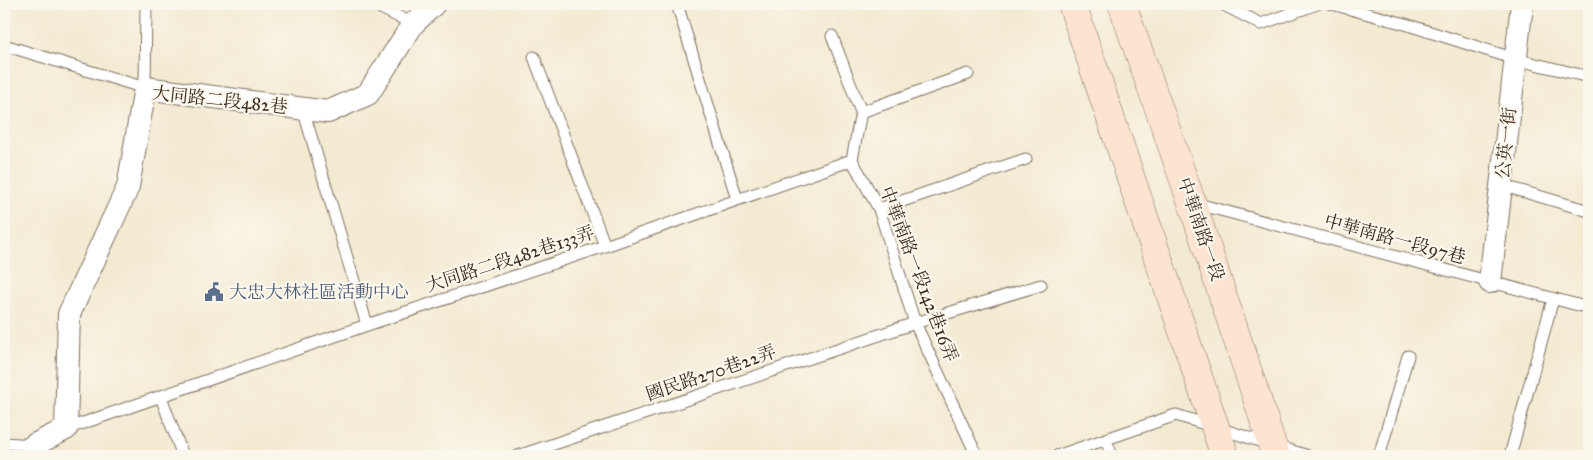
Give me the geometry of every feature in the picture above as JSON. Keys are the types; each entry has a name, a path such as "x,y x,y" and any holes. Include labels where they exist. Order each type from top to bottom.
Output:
{"street":[{"name":"大同路二段482巷","path":"66,429 69,314 128,187 145,88 328,112 368,94 413,24 434,4"},
{"path":"1072,4 1225,456"},
{"name":"中華南路一段","path":"1122,4 1192,203 1274,450"},
{"name":"公英一街","path":"1490,282 1522,4"},
{"path":"34,450 66,429"}],"lane":[{"path":"4,45 145,88 146,4"},
{"path":"374,4 413,24"},
{"path":"677,4 737,200"},
{"path":"1222,4 1261,24 1317,4"},
{"path":"1332,4 1405,24 1515,59 1589,77"},
{"path":"832,36 861,112 852,160"},
{"path":"534,57 605,246"},
{"path":"861,112 968,74"},
{"path":"303,109 368,325"},
{"path":"879,209 1026,159"},
{"name":"大同路二段482巷133弄","path":"66,429 852,160"},
{"name":"中華南路一段142巷16弄","path":"852,160 879,209 915,323 977,456"},
{"path":"1501,185 1589,210"},
{"name":"中華南路一段97巷","path":"1192,203 1589,308"},
{"name":"國民路270巷22弄","path":"518,456 915,323 1040,285"},
{"path":"1510,456 1553,298"},
{"path":"1379,456 1408,356"},
{"path":"162,397 183,456"},
{"path":"1057,456 1176,415 1215,427 1274,450 1308,456"},
{"path":"1106,440 1112,456"},
{"path":"4,443 34,450"}],"place":[{"name":"大忠大林社區活動中心","path":"214,292"}]}
